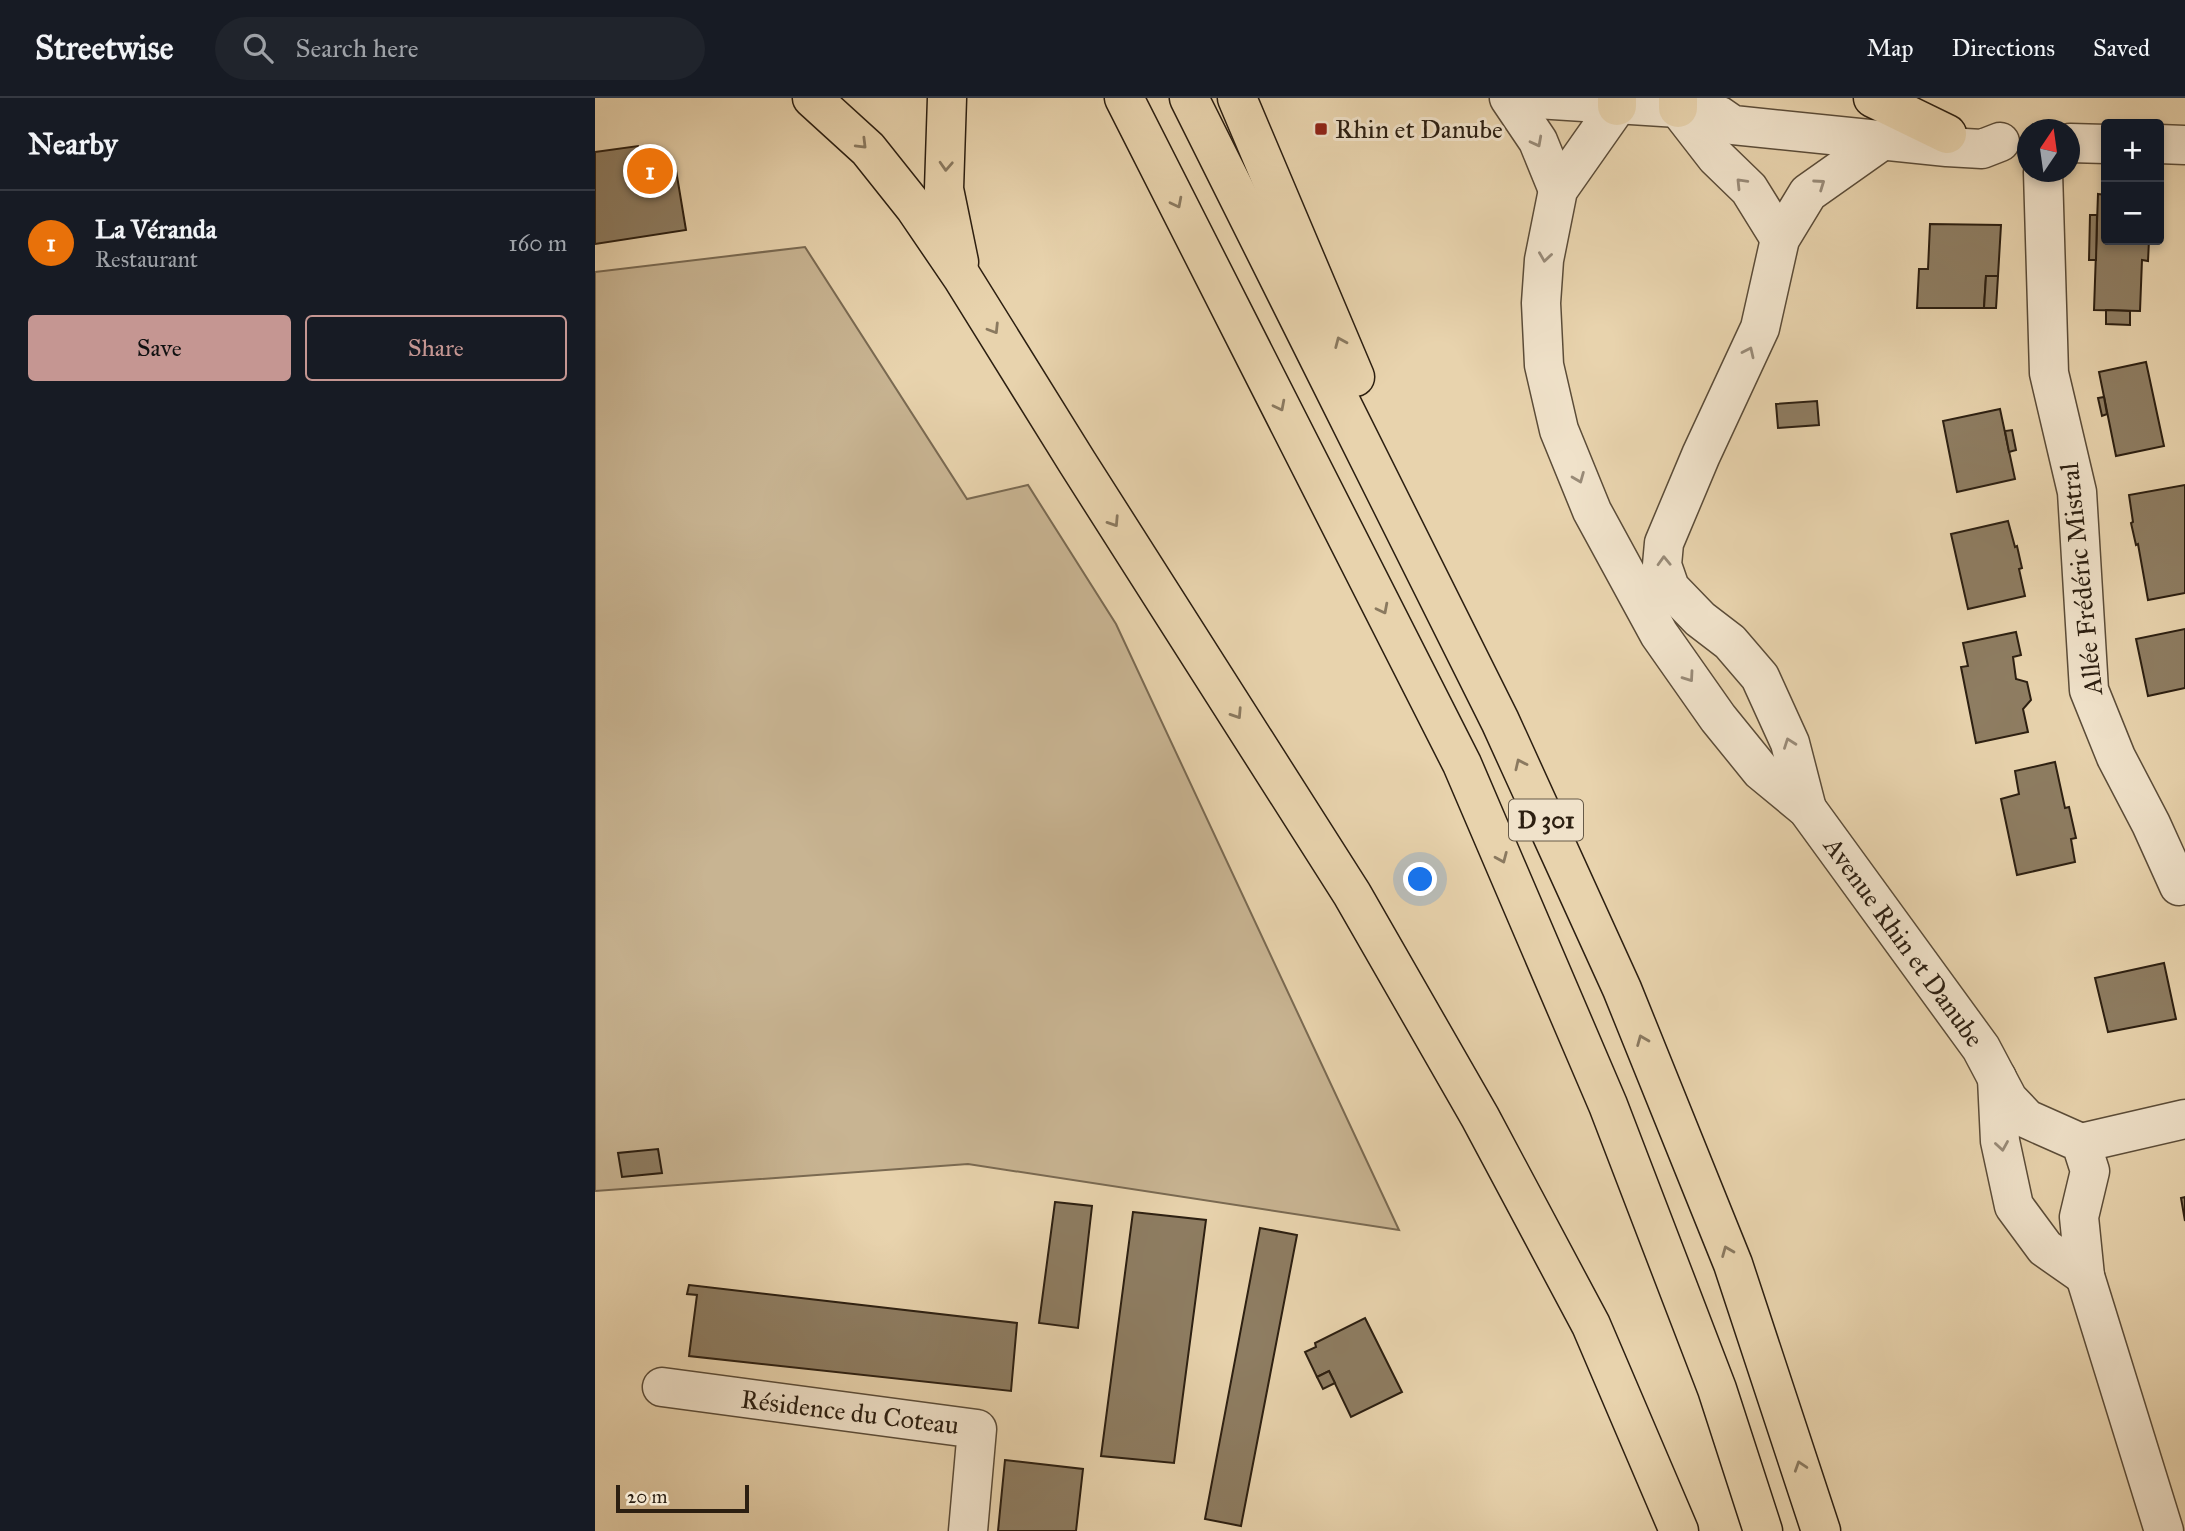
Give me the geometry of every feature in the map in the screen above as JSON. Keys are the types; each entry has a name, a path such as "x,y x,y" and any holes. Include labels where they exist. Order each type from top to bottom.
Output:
{"highway":[{"path":"812,98 868,149 915,208 962,277 1076,462 1352,894 1459,1082 1591,1325 1679,1531"},
{"path":"947,98 944,189 962,277"},
{"name":"D 301","path":"1124,98 1462,764 1608,1105 1717,1389 1763,1531"},
{"name":"D 301","path":"1189,98 1500,720 1622,989 1733,1264 1821,1531"},
{"path":"1237,98 1500,720"},
{"path":"1873,98 1947,134"}],"street":[{"path":"1509,98 1538,141 1558,190"},
{"path":"1519,98 1678,103 1720,116 1733,125 1982,149 2014,142"},
{"name":"Avenue Rhin et Danube","path":"1617,102 1558,190 1544,260 1541,303 1544,365 1559,430 1593,511 1660,634 1718,718 1761,771 1807,809 1981,1048 2008,1099 2027,1119 2081,1143"},
{"path":"1678,103 1716,156 1749,189 1780,239"},
{"path":"1720,116 1733,112 1779,116 2014,142"},
{"name":"Avenue Rhin et Danube","path":"1807,809 1790,743 1760,677 1730,642 1700,619 1670,588 1661,565 1664,543 1690,480 1760,328 1780,239 1808,193 1883,139"},
{"path":"2080,143 2101,144"},
{"path":"2164,144 2185,145"},
{"name":"Allée Frédéric Mistral","path":"2043,182 2049,373 2077,492 2088,690 2116,757 2179,886"},
{"name":"Avenue Rhin et Danube","path":"1997,1078 2000,1141 2014,1206 2045,1248 2085,1276"},
{"path":"2164,1531 2085,1276 2079,1217 2086,1198 2090,1171 2081,1143 2185,1119"},
{"name":"Résidence du Coteau","path":"662,1387 977,1429 968,1531"}],"shaded area":[{"path":"805,247 967,499 1028,485 1116,624 1399,1230 968,1164 595,1191 595,272"}],"building":[{"path":"638,146 642,170 676,170 686,230 595,244 595,152"},
{"path":"2098,194 2101,194 2101,245 2149,245 2148,261 2142,260 2140,311 2094,310"},
{"path":"2090,215 2097,215 2096,260 2089,260"},
{"path":"1930,224 2001,225 1998,276 1986,276 1984,308 1917,308 1919,269 1928,269"},
{"path":"1986,276 1998,276 1996,308 1984,308"},
{"path":"2106,310 2130,311 2130,325 2106,324"},
{"path":"2146,362 2164,446 2116,456 2099,372"},
{"path":"2104,397 2107,414 2102,416 2098,398"},
{"path":"1817,401 1819,425 1778,428 1776,404"},
{"path":"2000,409 2015,479 1957,492 1943,421"},
{"path":"2012,430 2016,450 2009,452 2005,431"},
{"path":"2185,485 2185,593 2148,600 2138,544 2136,545 2131,523 2129,495"},
{"path":"2008,521 2022,568 2019,569 2025,596 1968,609 1951,534"},
{"path":"2185,629 2185,688 2148,696 2136,639"},
{"path":"2016,632 2021,655 2013,657 2016,679 2027,682 2031,700 2023,709 2028,732 1976,743 1961,667 1968,666 1963,643"},
{"path":"2055,762 2065,808 2069,807 2076,838 2071,839 2075,862 2017,875 2001,799 2019,794 2015,771"},
{"path":"2164,963 2176,1019 2108,1032 2095,978"},
{"path":"658,1149 662,1173 622,1177 618,1153"},
{"path":"2185,1197 2185,1221 2181,1198"},
{"path":"1055,1202 1092,1206 1078,1328 1039,1323"},
{"path":"1133,1212 1206,1220 1174,1463 1101,1456"},
{"path":"1260,1228 1297,1235 1241,1526 1205,1519"},
{"path":"689,1285 1017,1323 1011,1391 689,1356 697,1295 687,1294"},
{"path":"1365,1318 1402,1392 1351,1417 1329,1371 1317,1377 1305,1352 1316,1347 1315,1343"},
{"path":"1329,1371 1335,1383 1323,1389 1317,1377"},
{"path":"1005,1460 1083,1469 1076,1531 998,1531"}],"place":[{"name":"Rhin et Danube","path":"1321,129"},
{"name":"La Véranda","path":"650,171"}]}
